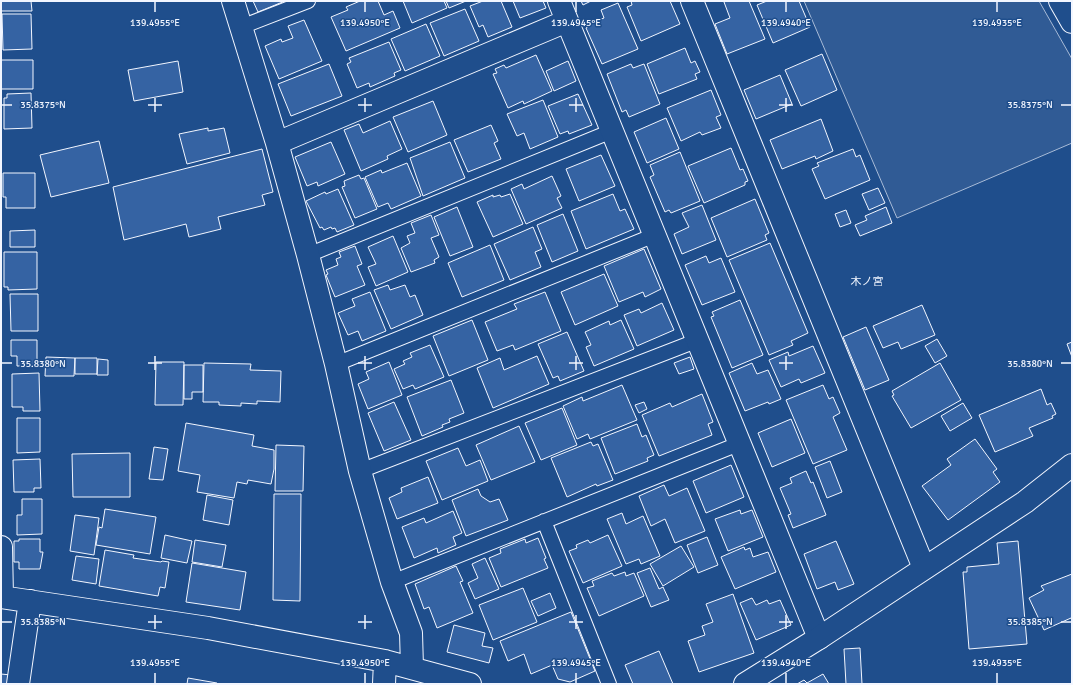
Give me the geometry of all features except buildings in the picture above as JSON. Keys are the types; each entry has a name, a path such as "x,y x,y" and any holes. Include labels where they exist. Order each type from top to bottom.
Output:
{"street":[{"path":"233,1 277,143 308,255 336,364 360,471 392,582 411,633 412,667"},
{"path":"692,1 924,568"},
{"path":"1060,1 1072,22"},
{"path":"277,143 563,11 655,235 696,341 741,444 819,638"},
{"path":"745,684 819,638 1025,502 1072,464"},
{"path":"1,547 2,597 208,628 385,661 412,667 470,684"},
{"path":"18,684 30,601"},
{"path":"384,684 385,661"}],"lane":[{"path":"241,27 308,1"},
{"path":"308,255 612,131"},
{"path":"336,364 655,235"},
{"path":"360,471 696,341"},
{"path":"392,582 741,444"},
{"path":"544,521 609,684"}],"shaded area":[{"path":"804,1 1039,1 1072,59 1072,143 897,218"}],"district":[{"name":"木ノ宮","path":"867,281"}]}
